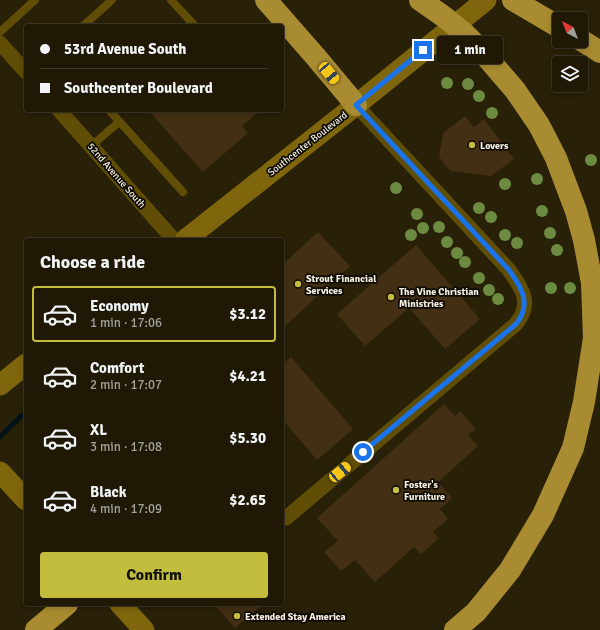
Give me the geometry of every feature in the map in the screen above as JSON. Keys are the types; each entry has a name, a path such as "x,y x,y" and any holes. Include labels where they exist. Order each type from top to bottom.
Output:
{"highway":[{"path":"266,0 356,105"},
{"path":"513,0 552,23"},
{"path":"426,4 478,47 515,90 539,125 568,186 584,240 592,283 594,338 584,402 573,448 543,515 510,570 476,612 455,630"},
{"path":"588,39 600,38"},
{"path":"588,44 600,52"},
{"path":"36,630 65,606"}],"street":[{"name":"Southcenter Boulevard","path":"187,238 356,105 486,0"},
{"path":"0,43 24,70"},
{"path":"286,518 516,324 523,313 525,298 519,285 509,270 356,105"},
{"name":"52nd Avenue South","path":"61,112 172,238"},
{"path":"0,385 24,366"},
{"path":"0,472 24,498"},
{"path":"122,606 144,630"}],"lane":[{"path":"0,32 35,0"},
{"path":"85,24 112,0"},
{"path":"171,0 193,24"},
{"path":"111,112 183,192"},
{"path":"91,146 119,122"}],"building":[{"path":"150,112 259,112 242,126 248,133 203,172"},
{"name":"Lovers","path":"465,116 474,127 484,119 514,159 491,176 450,171 439,157 443,133"},
{"path":"318,232 350,266 284,327 284,263"},
{"path":"416,245 480,319 445,349 409,308 365,346 337,314"},
{"path":"291,357 353,429 317,460 284,421 284,363"},
{"name":"Foster's Furniture","path":"444,404 455,416 460,411 476,429 468,435 478,446 438,482 452,498 440,509 448,519 433,532 439,538 421,554 414,547 375,582 355,560 341,571 324,552 338,541 317,518"},
{"name":"Extended Stay America","path":"216,606 261,606 235,628"}],"waterway":[{"path":"0,437 21,416 24,416"}],"place":[{"name":"Lovers","path":"472,145"},
{"name":"Strout Financial Services","path":"298,284"},
{"name":"The Vine Christian Ministries","path":"391,297"},
{"name":"Foster's Furniture","path":"396,490"},
{"name":"Extended Stay America","path":"237,616"}],"route":[{"path":"363,452 516,324 523,313 524,307 525,298 519,285 509,270 356,105 423,50"}]}
